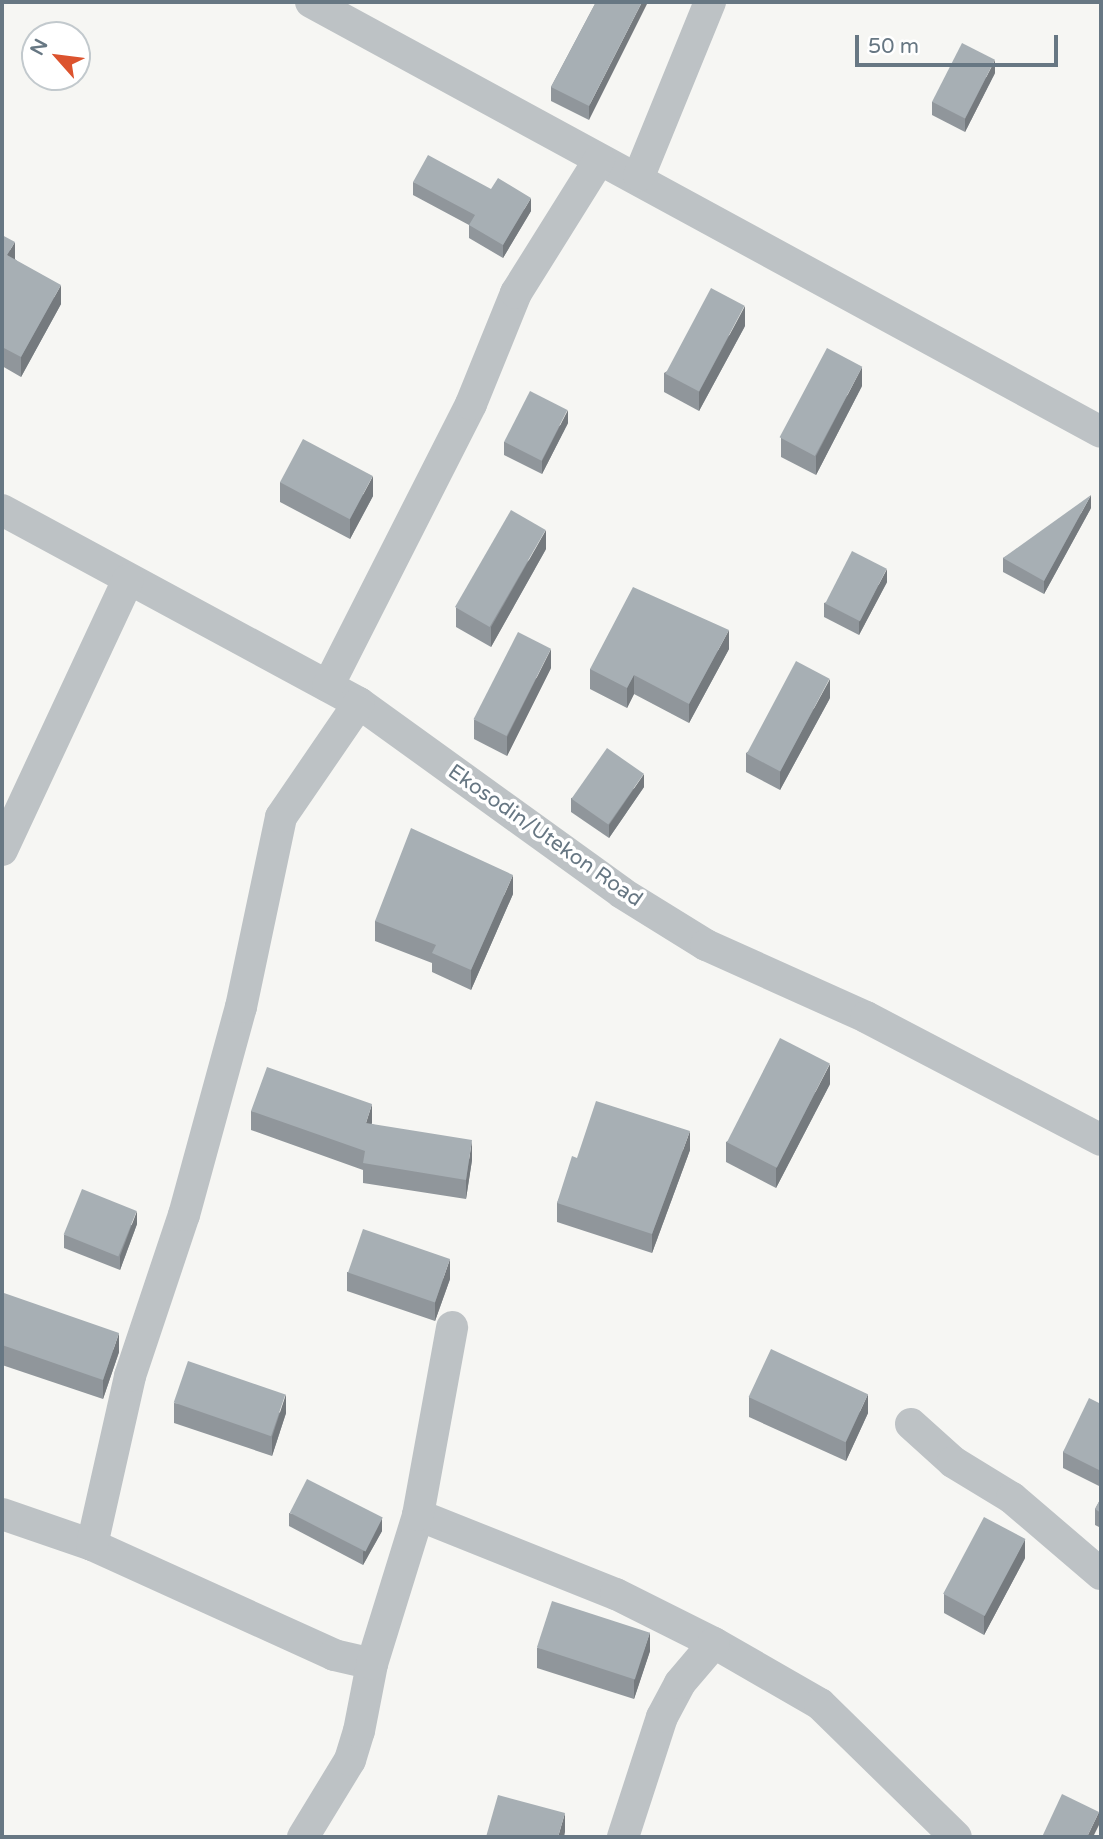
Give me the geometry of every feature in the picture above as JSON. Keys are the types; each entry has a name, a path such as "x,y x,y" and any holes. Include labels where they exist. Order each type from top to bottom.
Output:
{"street":[{"path":"311,2 358,13 599,160 639,176 1101,432"},
{"path":"639,176 710,2"},
{"path":"328,686 471,404 516,293 599,160"},
{"name":"Ekosodin/Utekon Road","path":"2,510 359,703 622,894 706,945 866,1017 1101,1140"},
{"path":"2,850 128,580"},
{"path":"92,1545 131,1376 184,1215 241,1007 281,817 359,703"},
{"path":"303,1837 350,1759 372,1664 418,1515 452,1326"},
{"path":"911,1424 953,1462 1012,1498 1101,1574"},
{"path":"2,1514 92,1545 334,1655 372,1664"},
{"path":"418,1515 616,1594 714,1643 820,1704 956,1837"},
{"path":"623,1837 662,1717 680,1683 714,1643"}],"building":[{"path":"596,2 642,2 589,106 551,87"},
{"path":"962,43 995,60 965,119 932,102"},
{"path":"428,155 491,189 498,178 531,198 503,245 469,225 475,215 413,182"},
{"path":"2,235 15,242 7,255 61,285 21,357 2,347"},
{"path":"711,288 745,306 699,391 665,374"},
{"path":"827,348 862,367 815,456 780,437"},
{"path":"530,391 567,410 542,461 504,442"},
{"path":"303,439 373,476 350,519 280,482"},
{"path":"1091,495 1044,581 1003,558"},
{"path":"511,510 546,530 490,627 455,607"},
{"path":"852,551 887,569 860,621 825,604"},
{"path":"633,587 729,630 689,704 634,675 627,688 590,669"},
{"path":"518,632 551,649 506,736 474,719"},
{"path":"796,661 830,679 780,772 747,754"},
{"path":"607,748 644,774 608,825 571,799"},
{"path":"411,828 513,875 471,970 432,953 436,945 375,921"},
{"path":"780,1038 830,1063 777,1168 727,1142"},
{"path":"267,1067 372,1104 366,1123 472,1140 466,1180 363,1163 365,1151 251,1111"},
{"path":"596,1101 690,1131 652,1234 557,1203 572,1156 577,1158"},
{"path":"82,1189 137,1211 118,1257 64,1234"},
{"path":"363,1229 450,1259 435,1302 348,1272"},
{"path":"4,1293 119,1333 103,1380 2,1345"},
{"path":"771,1349 868,1394 846,1442 749,1397"},
{"path":"188,1361 285,1395 271,1436 174,1403"},
{"path":"1089,1398 1101,1404 1101,1471 1063,1452"},
{"path":"307,1479 383,1518 365,1551 290,1513"},
{"path":"1101,1498 1101,1513 1095,1509"},
{"path":"984,1517 1025,1539 985,1616 943,1594"},
{"path":"552,1601 650,1633 635,1679 537,1648"},
{"path":"1062,1794 1099,1812 1087,1837 1042,1837"},
{"path":"498,1795 565,1813 558,1837 486,1837"}]}
